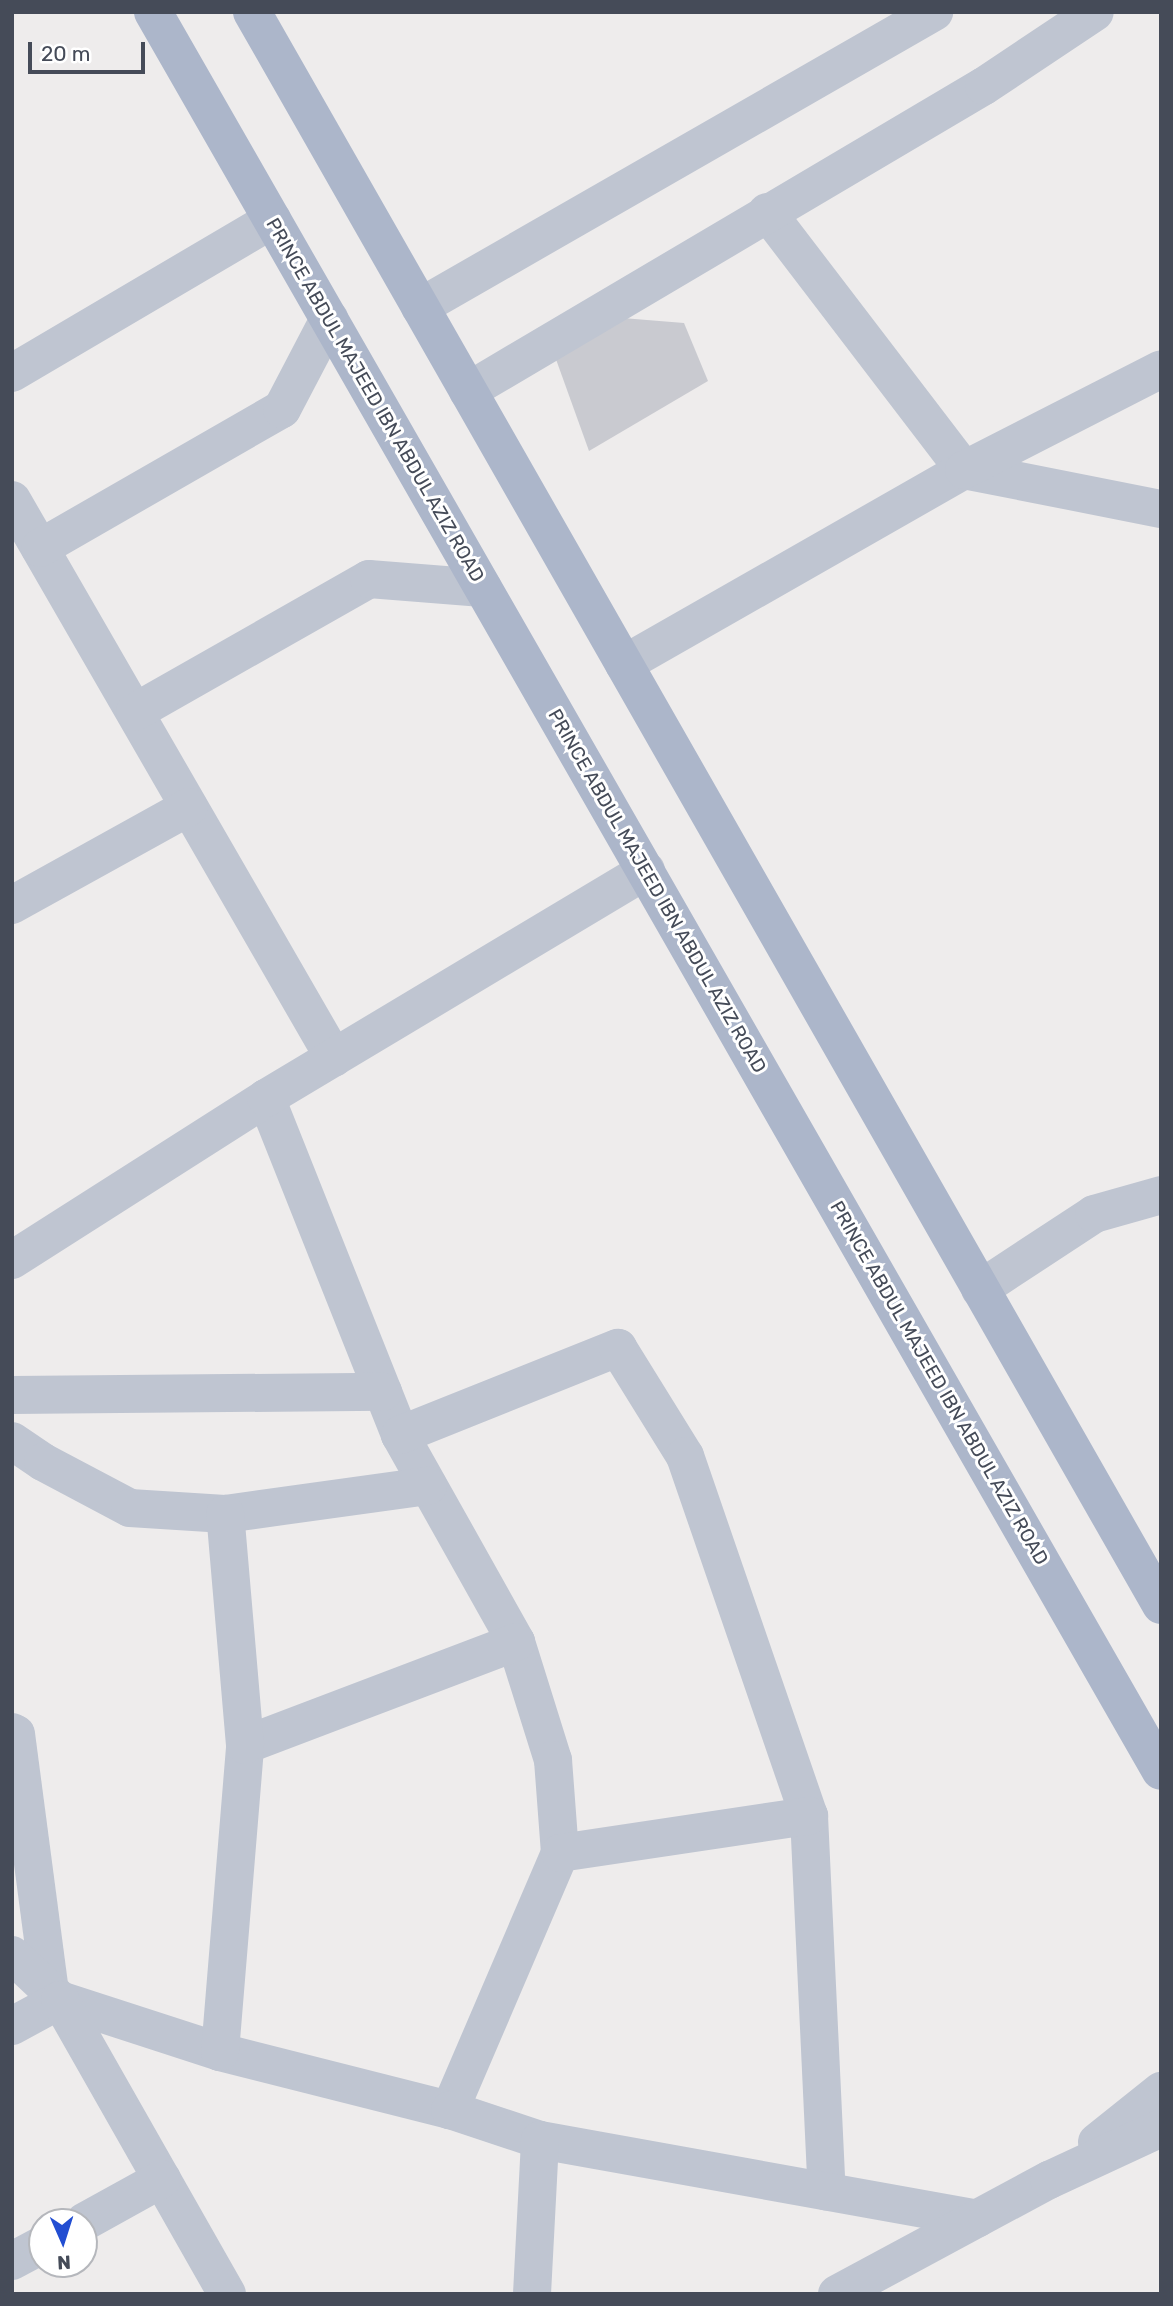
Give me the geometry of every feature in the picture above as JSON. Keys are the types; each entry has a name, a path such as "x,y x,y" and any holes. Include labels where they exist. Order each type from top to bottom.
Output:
{"main road":[{"name":"PRINCE ABDUL MAJEED IBN ABDUL AZIZ ROAD","path":"153,12 1161,1771"},
{"path":"252,12 1161,1605"}],"street":[{"path":"420,307 934,12"},
{"path":"468,391 984,86 1095,12"},
{"path":"767,212 964,470 1161,509"},
{"path":"12,373 272,220"},
{"path":"40,548 282,409 329,319"},
{"path":"624,664 964,470 1161,369"},
{"path":"12,500 334,1058"},
{"path":"135,712 369,579 483,588"},
{"path":"12,905 190,807"},
{"path":"12,1260 266,1098 646,871"},
{"path":"266,1098 400,1435 516,1642 553,1760 560,1853 450,2110"},
{"path":"980,1289 1094,1214 1161,1195"},
{"path":"400,1435 618,1348 685,1457 809,1816 827,2192"},
{"path":"12,1395 383,1392"},
{"path":"12,1441 43,1462 130,1507 225,1514 428,1486"},
{"path":"220,2052 244,1745 225,1514"},
{"path":"244,1745 516,1642"},
{"path":"12,1732 16,1734 55,1996"},
{"path":"560,1853 809,1816"},
{"path":"12,1955 55,1996 227,2294"},
{"path":"12,2026 55,1996"},
{"path":"55,1996 220,2052 450,2110 540,2140 977,2219"},
{"path":"1049,2180 1161,2091"},
{"path":"837,2294 1049,2180 1161,2128"},
{"path":"532,2294 540,2140"},
{"path":"98,2214 162,2179"},
{"path":"12,2261 28,2252"}],"building":[{"path":"610,317 684,323 708,381 589,451 553,351"}]}
